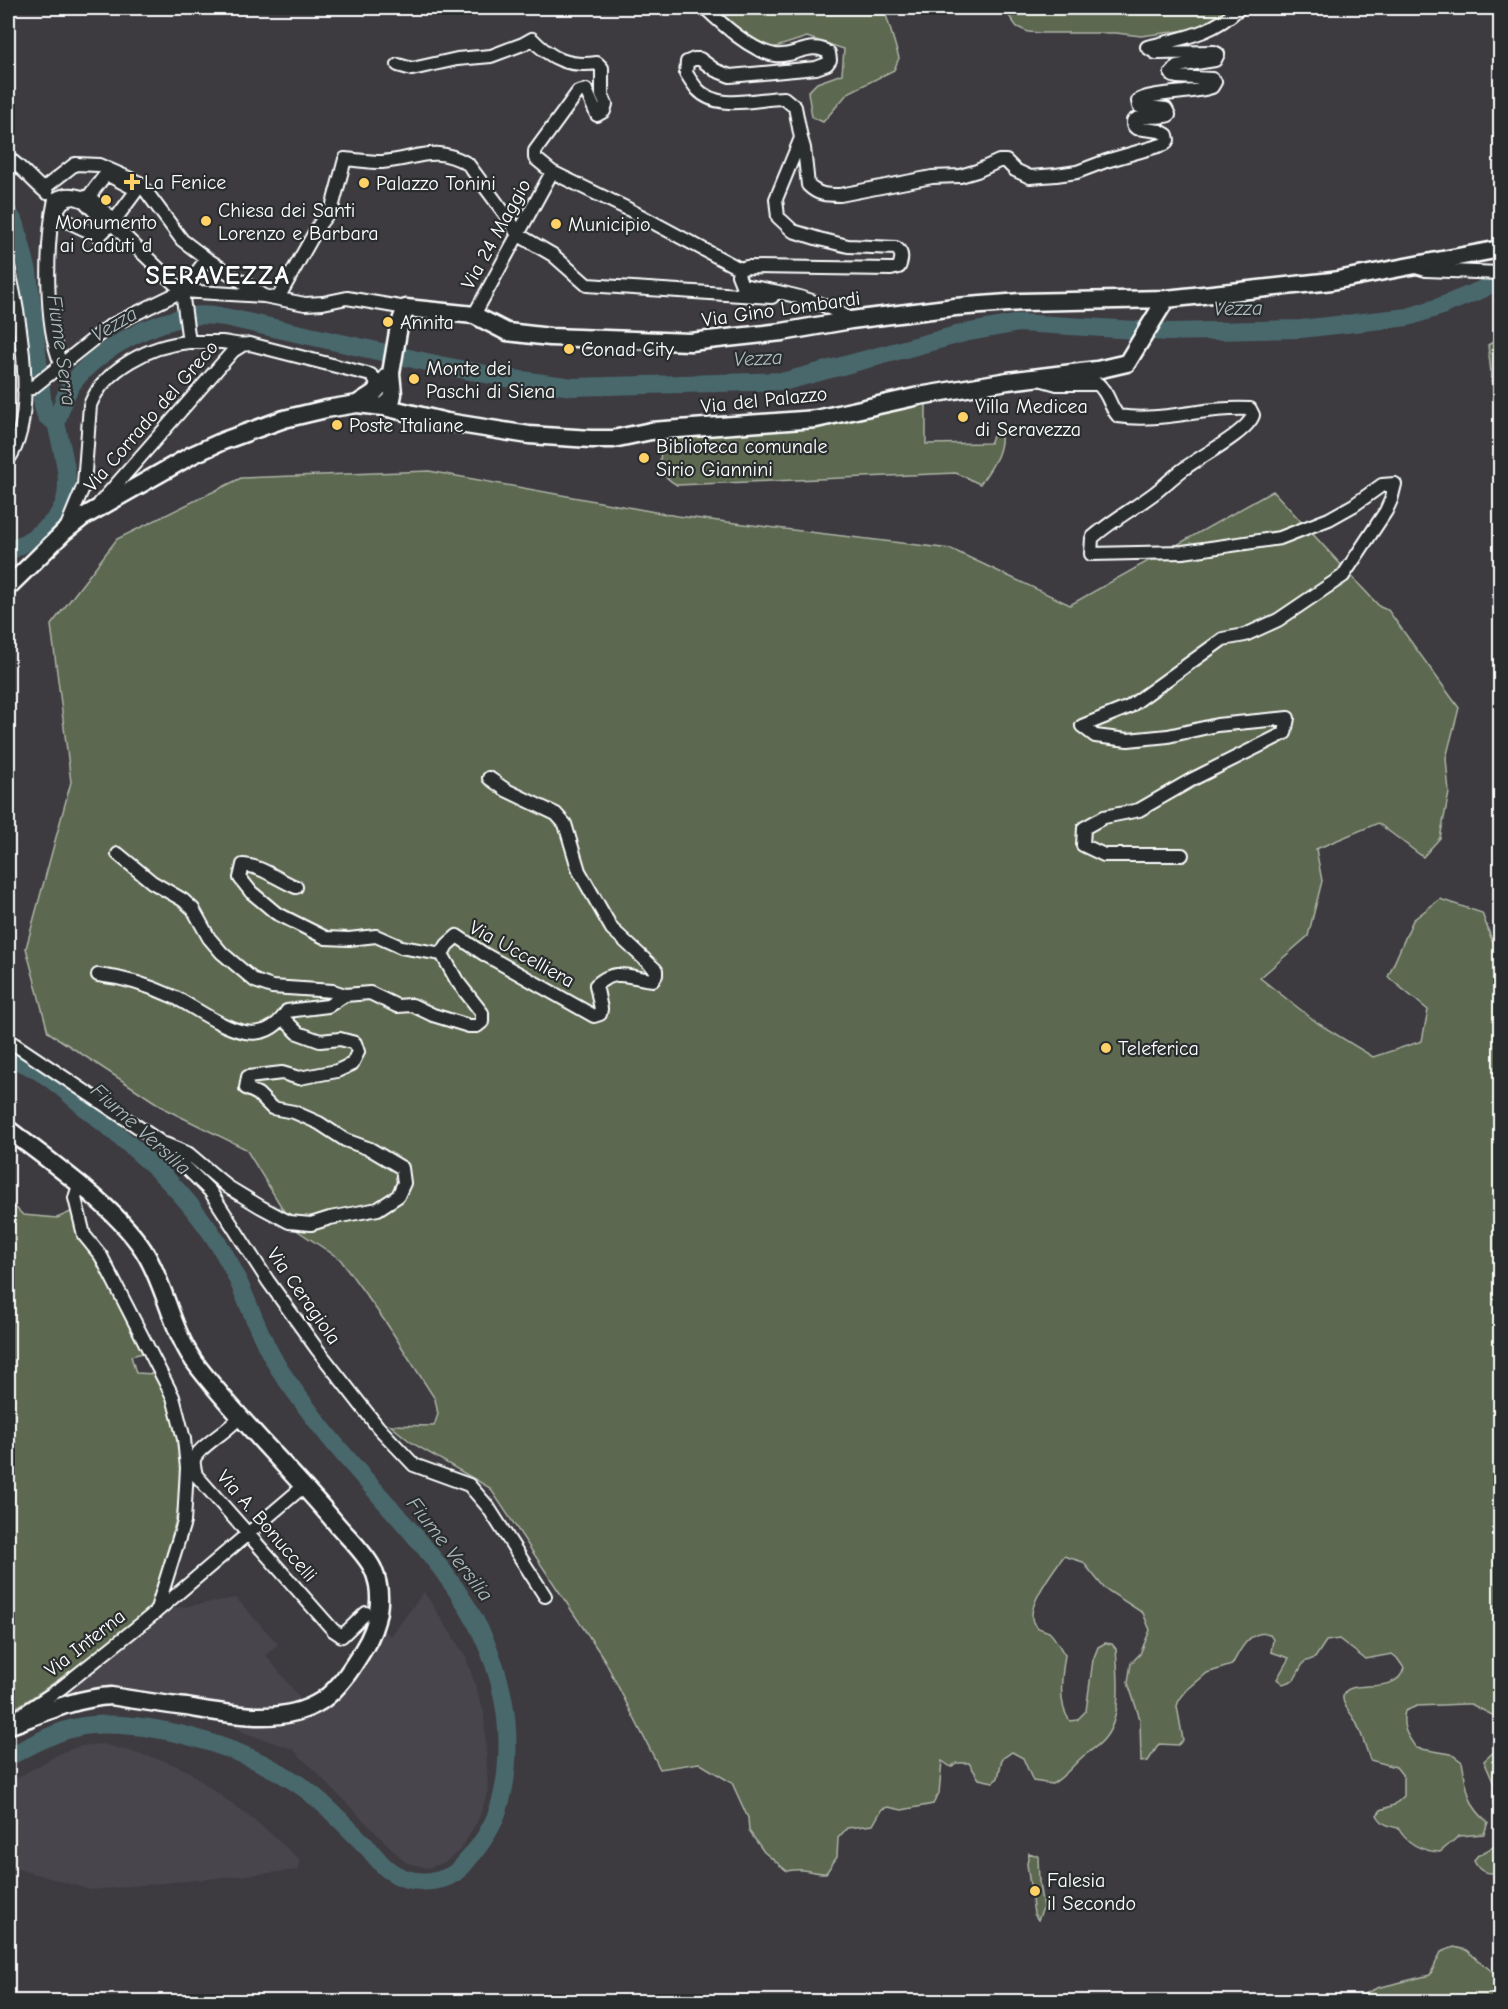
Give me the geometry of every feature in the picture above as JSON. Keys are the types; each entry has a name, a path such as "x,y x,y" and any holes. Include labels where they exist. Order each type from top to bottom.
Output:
{"main road":[{"name":"Via Gino Lombardi","path":"406,308 474,315 507,332 550,337 690,342 772,334 851,320 955,307 1022,302 1166,299 1332,281 1500,249"},
{"name":"Via del Palazzo","path":"357,404 384,407 447,422 529,435 591,439 613,439 651,431 816,418 919,396 1096,370 1127,363 1166,299"},
{"path":"376,390 378,400 384,407 392,399 391,373 401,317 406,308"},
{"path":"8,587 64,532 92,512 192,455 284,418 357,404 376,390 391,373"},
{"path":"8,1129 107,1209 141,1247 148,1257 172,1317 197,1366 357,1547 373,1569 380,1598 374,1629 338,1686 321,1701 299,1712 264,1717 111,1696 93,1697 63,1705 8,1725"}],"street":[{"path":"705,8 761,51 778,56 814,47 823,48 829,53 830,60 816,68 730,76 714,70 700,59 694,59 687,62 686,73 698,90 711,99 726,103 784,98 795,107 804,148 808,185 815,192 824,195 840,195 932,177 960,176 999,161 1006,161 1014,170 1030,177 1077,171 1165,144 1168,140 1167,135 1160,131 1136,128 1133,121 1137,118 1169,115 1166,109 1139,106 1138,101 1143,98 1212,87 1215,82 1212,79 1177,77 1172,73 1177,66 1215,60 1218,54 1214,52 1156,53 1147,47 1207,31 1230,17 1239,8"},
{"path":"398,65 412,69 457,59 491,56 532,39 542,50 558,60 582,64 597,63 602,68 602,94 606,104 604,111 597,115 586,90 578,92 535,151 535,158 552,172 740,269 747,267 882,270 899,267 902,260 900,251 896,248 848,246 819,239 793,231 778,217 776,199 801,138"},
{"path":"278,298 319,225 332,208 345,159 380,162 403,159 421,153 441,153 468,164 511,222 517,234 553,255 587,285 778,298 790,294"},
{"path":"8,158 55,199"},
{"path":"43,189 75,164 99,165 140,183 182,240 264,296"},
{"name":"Via 24 Maggio","path":"474,315 552,172"},
{"path":"55,199 72,194 85,198 183,296 189,339"},
{"path":"55,199 50,222 49,291 58,368"},
{"path":"183,296 207,259"},
{"path":"8,266 28,389 18,441 8,460"},
{"path":"1412,266 1426,270 1500,273"},
{"path":"740,269 738,275 742,285 790,294 838,311 851,320"},
{"path":"28,389 110,326 183,296 264,296 305,304 347,298 406,308"},
{"path":"64,532 84,485 89,411 93,397 117,371 141,355 189,339 241,346 250,344 372,375 376,381 376,390"},
{"name":"Via Corrado del Greco","path":"92,512 233,351 241,346"},
{"path":"1038,378 1057,384 1098,384 1107,392 1112,409 1118,416 1138,419 1234,409 1250,409 1253,416 1251,423 1236,435 1207,452 1092,538 1090,554 1183,552 1280,538 1329,519 1382,485 1395,484 1386,511 1343,576 1278,620 1245,635 1223,639 1129,706 1082,726 1095,736 1128,740 1168,736 1216,725 1288,718 1285,733 1193,779 1139,810 1104,817 1084,828 1083,845 1104,855 1182,855"},
{"name":"Via Uccelliera","path":"284,1018 287,1011 328,1005 345,995 370,993 397,1005 412,1005 433,1015 469,1026 477,1026 482,1022 482,1013 457,981 442,954 447,945 457,936 484,954 594,1016 600,1014 601,1009 596,985 605,977 622,974 653,980 656,970 612,928 591,894 579,872 565,824 556,814 506,790 489,778"},
{"path":"118,854 152,882 183,900 193,909 209,938 222,953 255,981 272,987 333,991 345,995"},
{"path":"296,887 254,866 243,865 240,878 251,892 276,913 326,938 376,936 401,947 442,954"},
{"path":"98,975 124,977 148,986 236,1030 251,1033 263,1032 284,1018 298,1033 320,1041 340,1039 355,1043 358,1052 352,1064 337,1071 299,1078 282,1073 248,1077 246,1088 258,1094 272,1108 294,1112 319,1123 345,1140 370,1149 396,1164 402,1168 404,1183 398,1196 378,1209 311,1224 289,1222 228,1187 189,1154 159,1141"},
{"name":"Via Ceragiola","path":"8,1040 159,1141 210,1191 268,1281 391,1443 414,1465 469,1485 488,1507 545,1596"},
{"path":"79,1185 75,1198 84,1235 101,1256 173,1397 184,1439 186,1468 184,1522 156,1612"},
{"name":"Via A. Bonuccelli","path":"240,1416 198,1452 194,1461 196,1475 333,1630 342,1636 366,1613"},
{"name":"Via Interna","path":"8,1725 62,1688 156,1612 304,1486"}],"shaded area":[{"path":"424,1592 466,1657 484,1713 488,1791 478,1820 461,1849 445,1862 428,1868 405,1862 293,1749 245,1733 227,1723 260,1725 286,1723 312,1717 351,1685 377,1650 382,1629 391,1636"},
{"path":"236,1598 278,1644 266,1655 302,1701 274,1708 263,1708 109,1690 56,1698 165,1610"},
{"path":"103,1744 165,1761 188,1771 264,1828 299,1859 299,1870 91,1890 8,1866 8,1783 63,1752 81,1746"}],"green space":[{"path":"714,8 884,8 899,58 894,70 848,93 823,122 812,117 808,92 817,83 842,74 844,49 807,37 770,49 753,40"},
{"path":"1009,8 1230,8 1202,28 1141,36 1116,33 1028,32 1017,27 1009,16"},
{"path":"1500,338 1500,456 1488,345"},
{"path":"926,402 926,444 990,443 999,423 1000,448 994,463 980,484 956,473 677,485 665,476 660,466 662,439 666,436"},
{"path":"429,471 677,516 951,549 1070,605 1273,491 1380,607 1388,610 1459,708 1446,758 1449,793 1440,838 1423,857 1378,823 1316,849 1322,881 1308,936 1260,978 1319,1024 1373,1057 1422,1041 1428,1010 1388,977 1413,920 1440,899 1482,913 1500,962 1500,1719 1471,1704 1465,1704 1417,1706 1405,1711 1404,1722 1408,1735 1416,1748 1451,1754 1462,1762 1472,1803 1488,1822 1484,1834 1459,1836 1440,1852 1415,1846 1398,1828 1381,1821 1377,1815 1381,1810 1394,1805 1404,1796 1404,1777 1396,1767 1370,1760 1358,1727 1343,1697 1346,1691 1352,1688 1392,1682 1399,1677 1404,1668 1392,1654 1365,1659 1339,1639 1326,1641 1315,1658 1304,1662 1294,1680 1283,1684 1277,1679 1289,1658 1271,1652 1273,1640 1270,1634 1263,1633 1251,1638 1242,1647 1232,1665 1207,1673 1179,1700 1177,1706 1183,1740 1178,1745 1159,1744 1148,1761 1141,1762 1140,1719 1128,1683 1131,1663 1140,1654 1150,1630 1143,1613 1104,1588 1083,1562 1064,1556 1037,1598 1033,1607 1033,1622 1051,1634 1065,1655 1062,1698 1063,1707 1070,1721 1077,1720 1086,1711 1093,1660 1098,1647 1105,1643 1112,1644 1116,1649 1117,1708 1110,1730 1101,1742 1052,1784 1033,1781 1023,1758 1012,1752 1002,1759 998,1778 993,1782 979,1779 969,1763 956,1763 951,1767 942,1761 939,1793 933,1804 902,1810 888,1807 882,1809 873,1825 847,1828 838,1838 837,1857 826,1873 787,1871 764,1852 749,1831 748,1818 732,1783 699,1763 660,1769 604,1659 490,1488 412,1443 390,1425 434,1426 438,1414 435,1399 387,1324 340,1259 295,1229 246,1149 167,1110 48,1032 26,948 71,782 51,625 117,539 241,478"},
{"path":"8,1200 23,1215 57,1218 73,1211 116,1288 143,1353 131,1356 136,1373 155,1374 168,1401 180,1445 181,1478 174,1527 159,1586 151,1605 122,1633 45,1689 8,1712"},
{"path":"1500,1746 1500,1830 1493,1804 1494,1784 1484,1761"},
{"path":"1500,1837 1500,1872 1482,1871 1474,1861 1477,1856 1495,1846"},
{"name":"Falesia il Secondo","path":"1029,1853 1038,1856 1043,1908 1038,1920 1034,1914 1027,1864"},
{"path":"1454,1947 1466,1950 1500,1978 1500,2001 1345,2001 1353,2000 1377,1988 1430,1975 1441,1952"}],"waterway":[{"name":"Fiume Serra","path":"8,212 16,225 28,272 43,406 46,416 56,423"},
{"name":"Vezza","path":"56,423 75,380 98,357 144,330 196,315 225,317 506,378 573,387 786,381 964,333 1019,323 1169,332 1301,329 1408,317 1483,289 1500,277"},
{"name":"Fiume Versilia","path":"8,552 48,526 59,514 65,500 66,468 56,423"},
{"name":"Fiume Versilia","path":"8,1059 31,1067 52,1080 130,1145 185,1198 216,1239 284,1377 338,1447 443,1571 472,1615 494,1663 506,1715 506,1774 502,1797 491,1827 463,1865 455,1873 440,1880 414,1881 387,1869 333,1813 298,1784 272,1768 213,1744 150,1728 92,1725 59,1733 8,1757"}],"place":[{"name":"La Fenice","path":"132,182"},
{"name":"Palazzo Tonini","path":"364,183"},
{"name":"Monumento ai Caduti d","path":"106,200"},
{"name":"Chiesa dei Santi Lorenzo e Barbara","path":"206,221"},
{"name":"Municipio","path":"556,224"},
{"name":"Annita","path":"388,322"},
{"name":"Conad City","path":"569,349"},
{"name":"Monte dei Paschi di Siena","path":"414,379"},
{"name":"Villa Medicea di Seravezza","path":"963,417"},
{"name":"Poste Italiane","path":"337,425"},
{"name":"Biblioteca comunale Sirio Giannini","path":"644,458"},
{"name":"Teleferica","path":"1106,1048"},
{"name":"Falesia il Secondo","path":"1035,1891"}],"district":[{"name":"SERAVEZZA","path":"218,276"}]}
